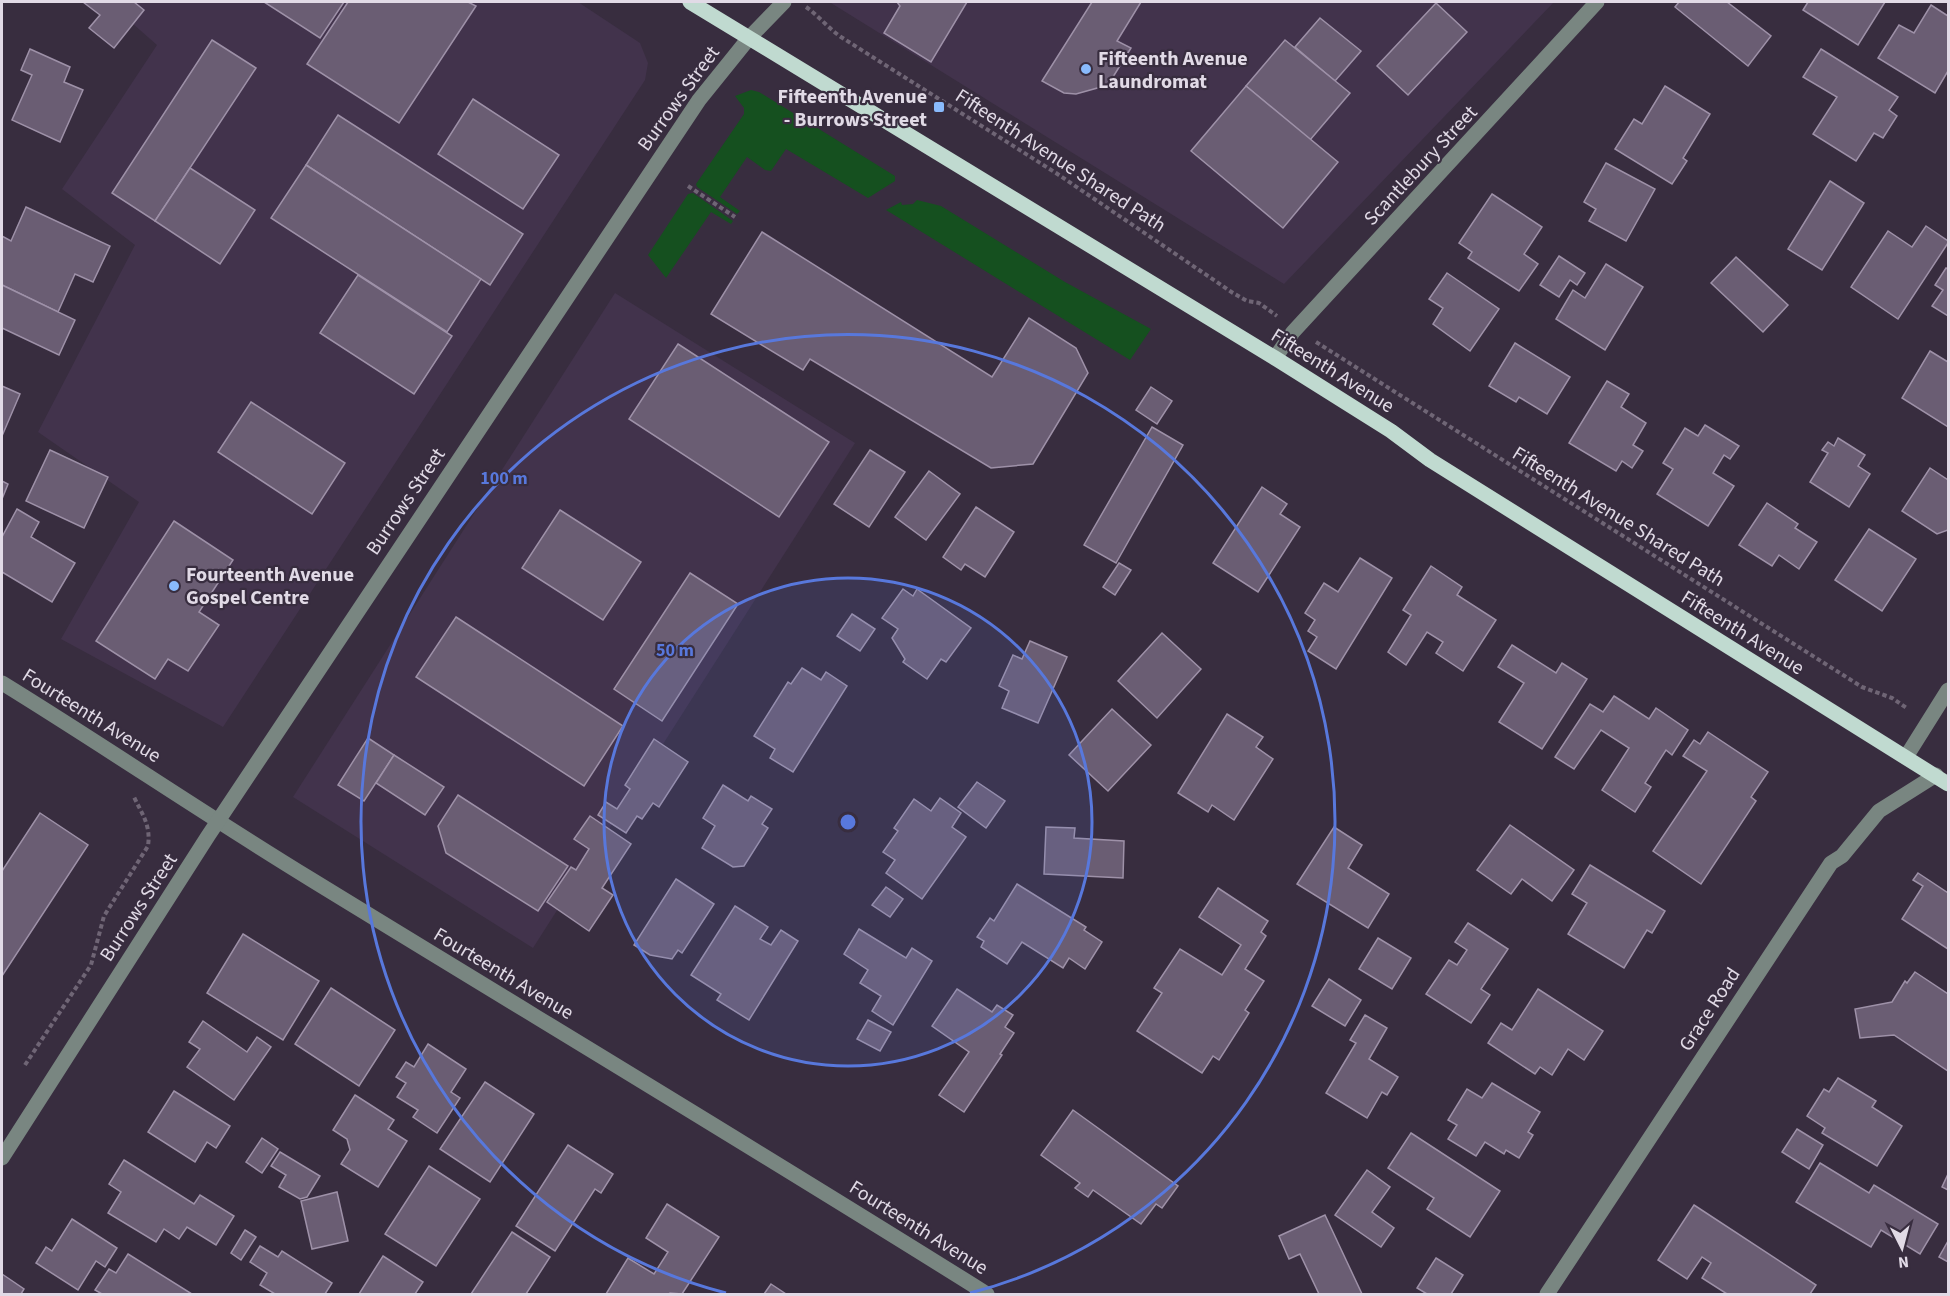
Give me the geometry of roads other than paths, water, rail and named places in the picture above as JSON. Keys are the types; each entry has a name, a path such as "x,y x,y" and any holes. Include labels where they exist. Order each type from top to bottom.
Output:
{"main road":[{"name":"Fifteenth Avenue","path":"690,2 1275,358 1391,431 1430,460 1942,780"}],"street":[{"name":"Burrows Street","path":"2,1158 219,820 699,100 748,38 784,2"},
{"name":"Scantlebury Street","path":"1275,358 1293,332 1597,2"},
{"name":"Fourteenth Avenue","path":"2,683 308,878 818,1188 987,1294"},
{"path":"1906,757 1948,690"},
{"name":"Grace Road","path":"1547,1294 1831,863 1842,856 1879,811 1942,780"}],"place":[{"name":"Fifteenth Avenue Laundromat","path":"1086,69"},
{"name":"Fifteenth Avenue - Burrows Street","path":"939,107"},
{"name":"Fourteenth Avenue Gospel Centre","path":"174,586"}]}
